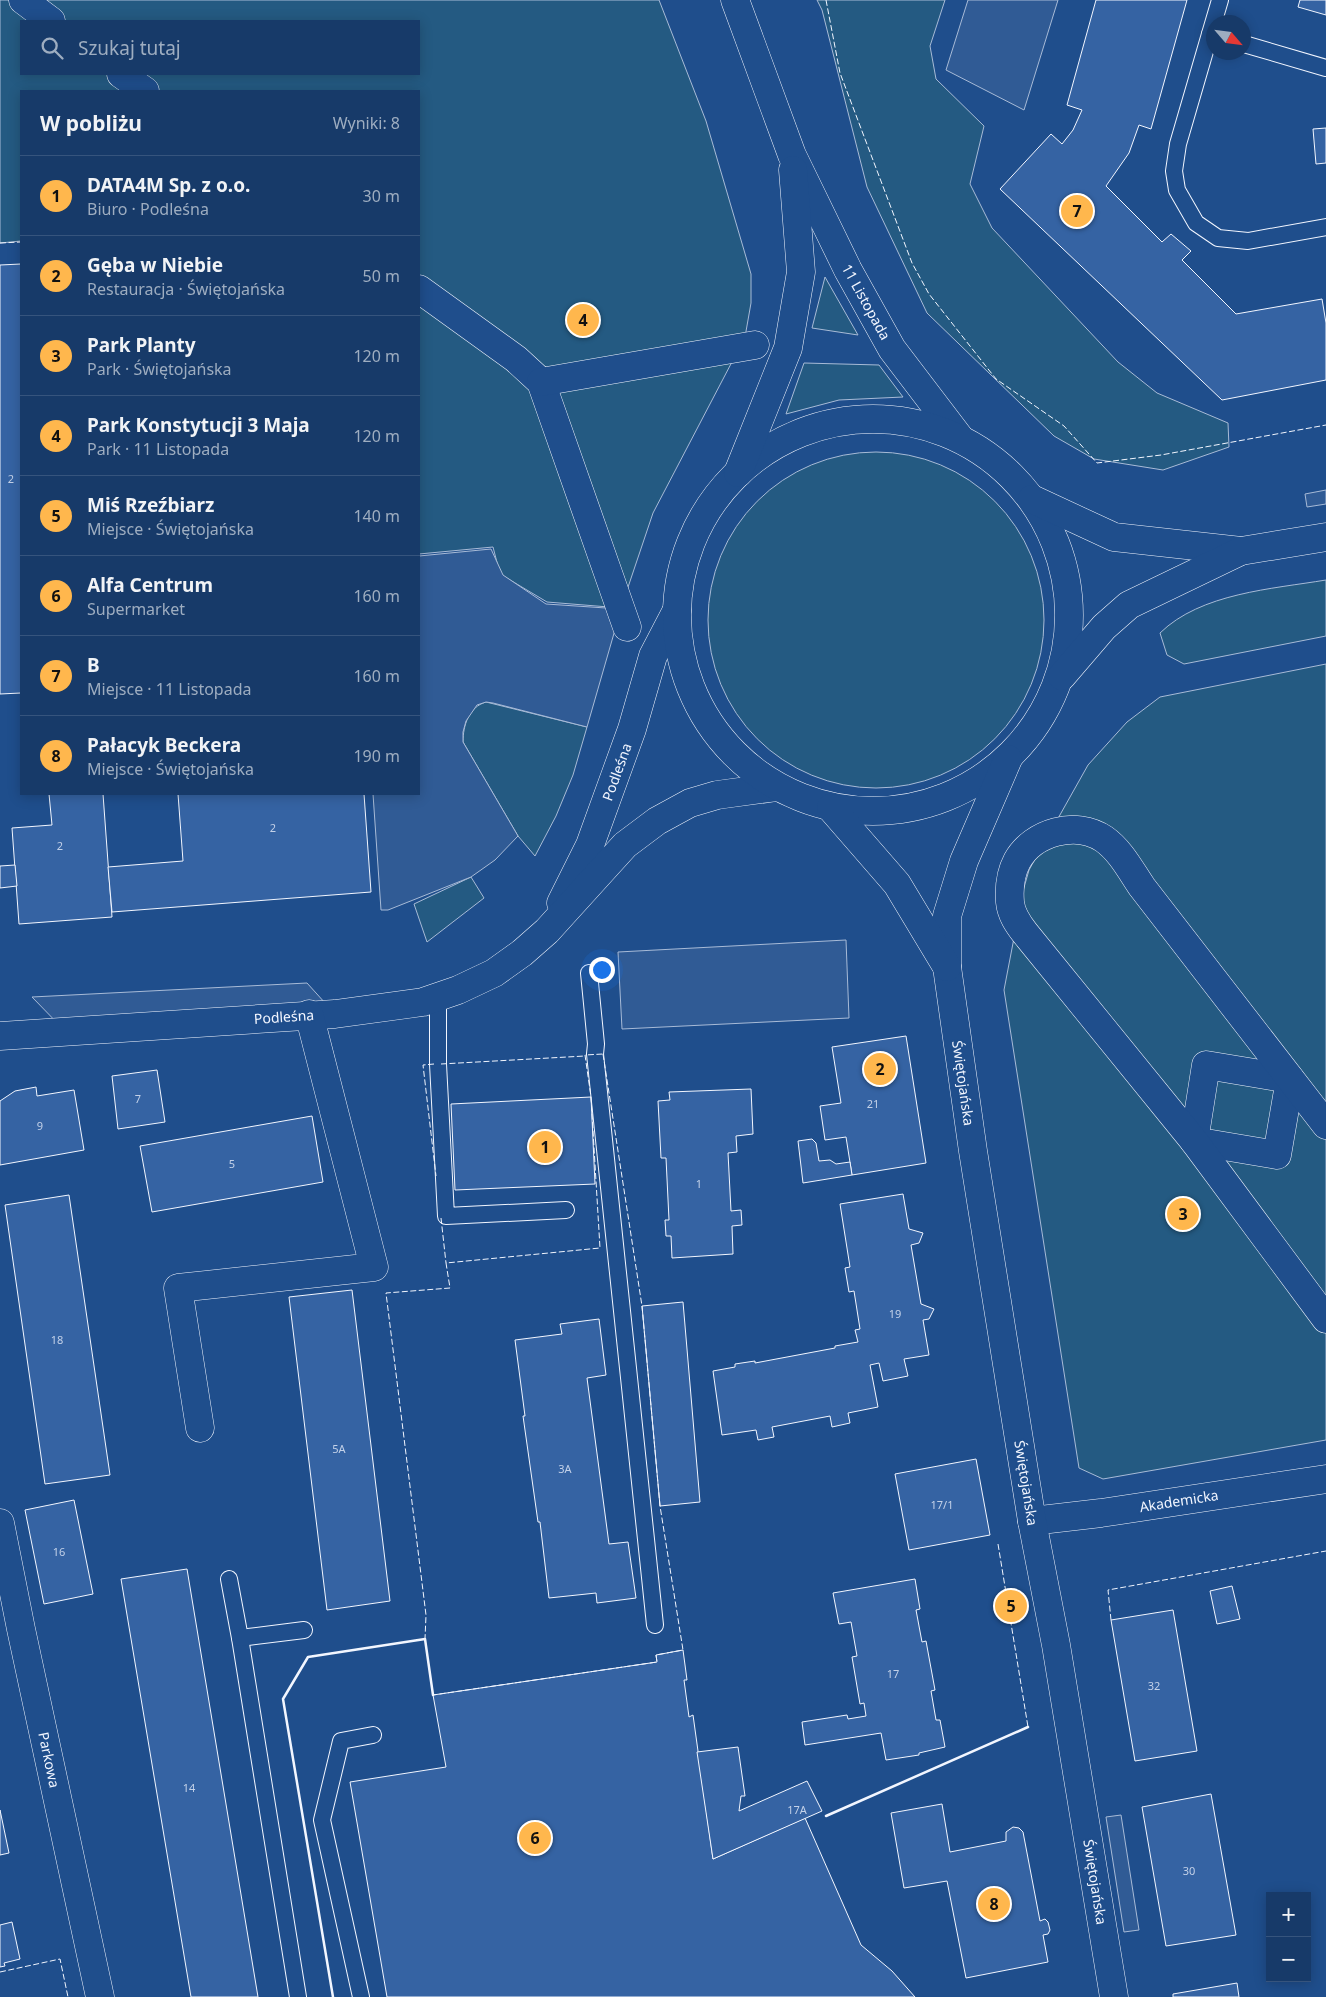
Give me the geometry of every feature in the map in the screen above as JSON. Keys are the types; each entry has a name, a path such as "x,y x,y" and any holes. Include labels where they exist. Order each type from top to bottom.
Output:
{"street":[{"path":"23,0 50,20"},
{"name":"11 Listopada","path":"735,0 792,155 848,270 892,349 959,438"},
{"path":"122,75 144,90"},
{"name":"11 Listopada","path":"738,472 788,348 801,272 792,155"},
{"path":"420,290 516,359 541,382 627,627"},
{"path":"541,382 755,345"},
{"path":"902,420 959,438 999,463 1032,498 1055,540 1068,586 1069,633 1059,679 1038,722 1008,759 970,787 925,805 878,812 831,808 777,787 742,762 713,729 692,692 682,659 677,610 682,572 694,535 713,502 738,472 787,438 843,421 902,420"},
{"path":"1032,498 1114,537 1241,551 1326,537"},
{"path":"1059,679 1104,627 1129,605 1241,551"},
{"name":"Podleśna","path":"548,931 590,845 632,729 653,656 677,610"},
{"name":"Świętojańska","path":"1008,759 964,862 947,916 947,968 973,1151 1032,1521 1056,1645 1114,1997"},
{"name":"Podleśna","path":"0,1036 309,1014 335,1014 423,1002 494,973 522,954 548,931 625,845 657,821 690,803 717,795 777,787"},
{"name":"Świętojańska","path":"831,808 897,884 947,968"},
{"path":"1326,1125 1142,887 1119,853 1104,839 1084,831 1067,830 1054,832 1036,840 1018,860 1010,882 1010,904 1015,918 1049,965 1194,1141 1326,1318"},
{"path":"200,1428 178,1288 374,1267 309,1014"},
{"path":"1194,1141 1206,1065 1290,1078"},
{"path":"1194,1141 1277,1155 1290,1078"},
{"name":"Akademicka","path":"1032,1521 1101,1513 1326,1479"},
{"name":"Parkowa","path":"0,1523 4,1563 100,1997"}],"lane":[{"path":"1216,15 1220,0"},
{"path":"1251,46 1326,68"},
{"path":"1206,53 1178,144 1174,171 1177,190 1196,224 1218,238 1248,241 1326,227"},
{"path":"589,973 596,1044 596,1064 655,1625"},
{"path":"438,997 437,1054 446,1216 566,1210"},
{"path":"229,1579 298,1997"},
{"path":"240,1638 304,1630"},
{"path":"361,1997 322,1820 341,1741 373,1735"}],"shaded area":[{"path":"0,0 659,0 706,121 751,274 751,303 745,337 653,513 621,608 547,602 500,574 493,547 420,554 420,90 20,90 20,241 0,243"},
{"path":"817,0 945,0 930,46 936,79 984,126 970,184 992,228 1118,362 1157,393 1228,423 1229,447 1163,470 1094,459 1054,436 927,313 867,187 822,10"},
{"path":"968,0 1058,0 1024,110 946,70"},
{"path":"825,277 858,335 812,328"},
{"path":"804,363 879,365 903,397 839,400 786,414"},
{"path":"876,452 909,455 940,465 969,480 995,501 1016,527 1031,556 1041,587 1044,620 1041,653 1031,684 1016,713 995,739 969,760 940,775 909,785 876,788 843,785 812,775 783,760 757,739 736,713 721,684 711,653 708,620 711,587 721,556 736,527 757,501 783,480 812,465 843,455"},
{"path":"1326,490 1326,504 1307,507 1305,494"},
{"path":"491,549 503,575 546,604 621,609 587,727 486,702 477,705 466,721 463,742 518,836 495,860 471,877 388,910 381,910 373,795 420,795 420,556"},
{"path":"1326,580 1326,636 1184,664 1167,655 1160,633 1196,609 1238,595"},
{"path":"1326,664 1326,1440 1103,1479 1079,1468 1004,990 1023,891 1029,870 1088,765 1127,722 1160,697"},
{"path":"486,702 587,727 573,775 556,816 535,856 518,836 463,742 464,729 471,712 480,704"},
{"path":"471,877 484,898 427,942 414,904"},
{"path":"846,940 849,1018 622,1029 618,952"},
{"path":"307,983 335,1014 66,1032 32,997"},
{"path":"1121,1815 1139,1930 1124,1932 1106,1817"}],"building":[{"path":"1096,0 1187,0 1151,129 1139,125 1129,153 1106,186 1162,242 1171,234 1191,251 1182,260 1236,314 1322,299 1326,323 1326,380 1222,400 1000,189 1051,134 1062,144 1073,130 1082,110 1067,105"},
{"path":"1300,0 1326,0 1326,15 1298,7"},
{"path":"1326,128 1326,163 1316,164 1313,129"},
{"path":"20,264 20,693 0,694 0,265"},
{"path":"49,795 103,795 112,917 19,924 12,828 52,825"},
{"path":"178,795 364,795 371,892 112,912 108,867 183,861"},
{"path":"15,865 17,886 0,888 0,866"},
{"path":"906,1036 926,1163 852,1175 846,1137 825,1140 820,1106 841,1103 832,1047"},
{"path":"157,1070 165,1122 118,1129 112,1076"},
{"path":"36,1087 37,1096 74,1090 84,1150 0,1165 0,1101 15,1091"},
{"path":"751,1089 753,1134 736,1136 737,1152 728,1153 731,1211 741,1210 742,1225 732,1226 733,1254 672,1258 671,1236 666,1236 665,1220 669,1220 666,1158 661,1158 658,1101 670,1100 669,1092"},
{"path":"591,1097 595,1184 455,1190 451,1104"},
{"path":"312,1116 323,1182 152,1212 140,1146"},
{"path":"812,1139 816,1143 819,1161 830,1160 836,1164 850,1162 852,1175 803,1183 798,1141"},
{"path":"903,1194 909,1229 923,1233 919,1243 911,1245 921,1304 934,1309 929,1319 923,1320 929,1355 904,1359 908,1376 883,1381 879,1363 870,1365 878,1407 848,1413 850,1423 832,1427 830,1416 772,1427 774,1437 758,1440 756,1430 722,1435 713,1371 735,1367 735,1364 755,1361 755,1363 858,1342 855,1330 860,1329 854,1291 849,1292 845,1268 850,1267 840,1204"},
{"path":"69,1195 110,1475 45,1484 5,1205"},
{"path":"352,1290 390,1601 327,1610 289,1297"},
{"path":"683,1302 700,1502 660,1506 642,1306"},
{"path":"599,1319 606,1375 587,1378 609,1544 628,1542 636,1598 597,1603 596,1593 549,1598 540,1522 538,1522 523,1416 525,1416 515,1340 562,1334 560,1324"},
{"path":"976,1459 990,1535 909,1550 895,1474"},
{"path":"74,1500 93,1594 44,1604 25,1510"},
{"path":"187,1569 258,1997 191,1997 121,1579"},
{"path":"915,1579 920,1609 916,1610 922,1642 926,1641 935,1690 931,1691 936,1720 940,1720 945,1747 919,1753 919,1755 886,1760 881,1733 805,1745 802,1722 847,1715 848,1719 866,1716 864,1703 860,1704 852,1657 857,1656 851,1622 839,1624 833,1593"},
{"path":"1232,1586 1240,1619 1217,1624 1210,1591"},
{"path":"1173,1610 1197,1751 1135,1761 1111,1620"},
{"path":"683,1650 687,1680 684,1680 689,1717 693,1715 713,1859 805,1818 861,1945 892,1971 915,1997 387,1997 350,1782 446,1767 433,1695 657,1662 656,1655"},
{"path":"738,1747 745,1796 741,1796 739,1811 807,1781 822,1811 713,1859 697,1752"},
{"path":"1211,1794 1236,1935 1166,1946 1142,1807"},
{"path":"942,1804 950,1852 1006,1841 1006,1832 1013,1827 1019,1828 1023,1832 1040,1921 1045,1919 1050,1930 1048,1934 1043,1935 1048,1962 966,1978 947,1881 904,1888 891,1813"},
{"path":"0,1810 9,1853 0,1855"},
{"path":"12,1922 20,1959 4,1963 5,1966 0,1967 0,1925"},
{"path":"1237,1983 1239,1997 1173,1997 1173,1994"}],"fence":[{"path":"826,0 840,73 912,263 929,294 996,379 1064,426 1097,463 1161,455 1326,425"},
{"path":"0,243 20,242"},
{"path":"603,1054 642,1306 660,1506 683,1650 656,1655 657,1662 433,1695 425,1639 426,1615 386,1293 450,1288 446,1263 600,1248 591,1097 585,1055 603,1054"},
{"path":"441,1064 585,1056"},
{"path":"434,1064 423,1065 436,1176"},
{"path":"441,1218 446,1263"},
{"path":"998,1544 1028,1727"},
{"path":"1111,1620 1108,1590 1326,1551"},
{"path":"0,1972 60,1959 68,1997"}],"wall":[{"path":"333,1997 283,1699 308,1657 425,1639 433,1695"},
{"path":"826,1816 1028,1727"}],"place":[{"name":"B","path":"1077,211"},
{"name":"Park Konstytucji 3 Maja","path":"583,320"},
{"name":"Gęba w Niebie","path":"880,1069"},
{"name":"DATA4M Sp. z o.o.","path":"545,1147"},
{"name":"Park Planty","path":"1183,1214"},
{"name":"Miś Rzeźbiarz","path":"1011,1606"},
{"name":"Alfa Centrum","path":"535,1838"},
{"name":"Pałacyk Beckera","path":"994,1904"}]}
